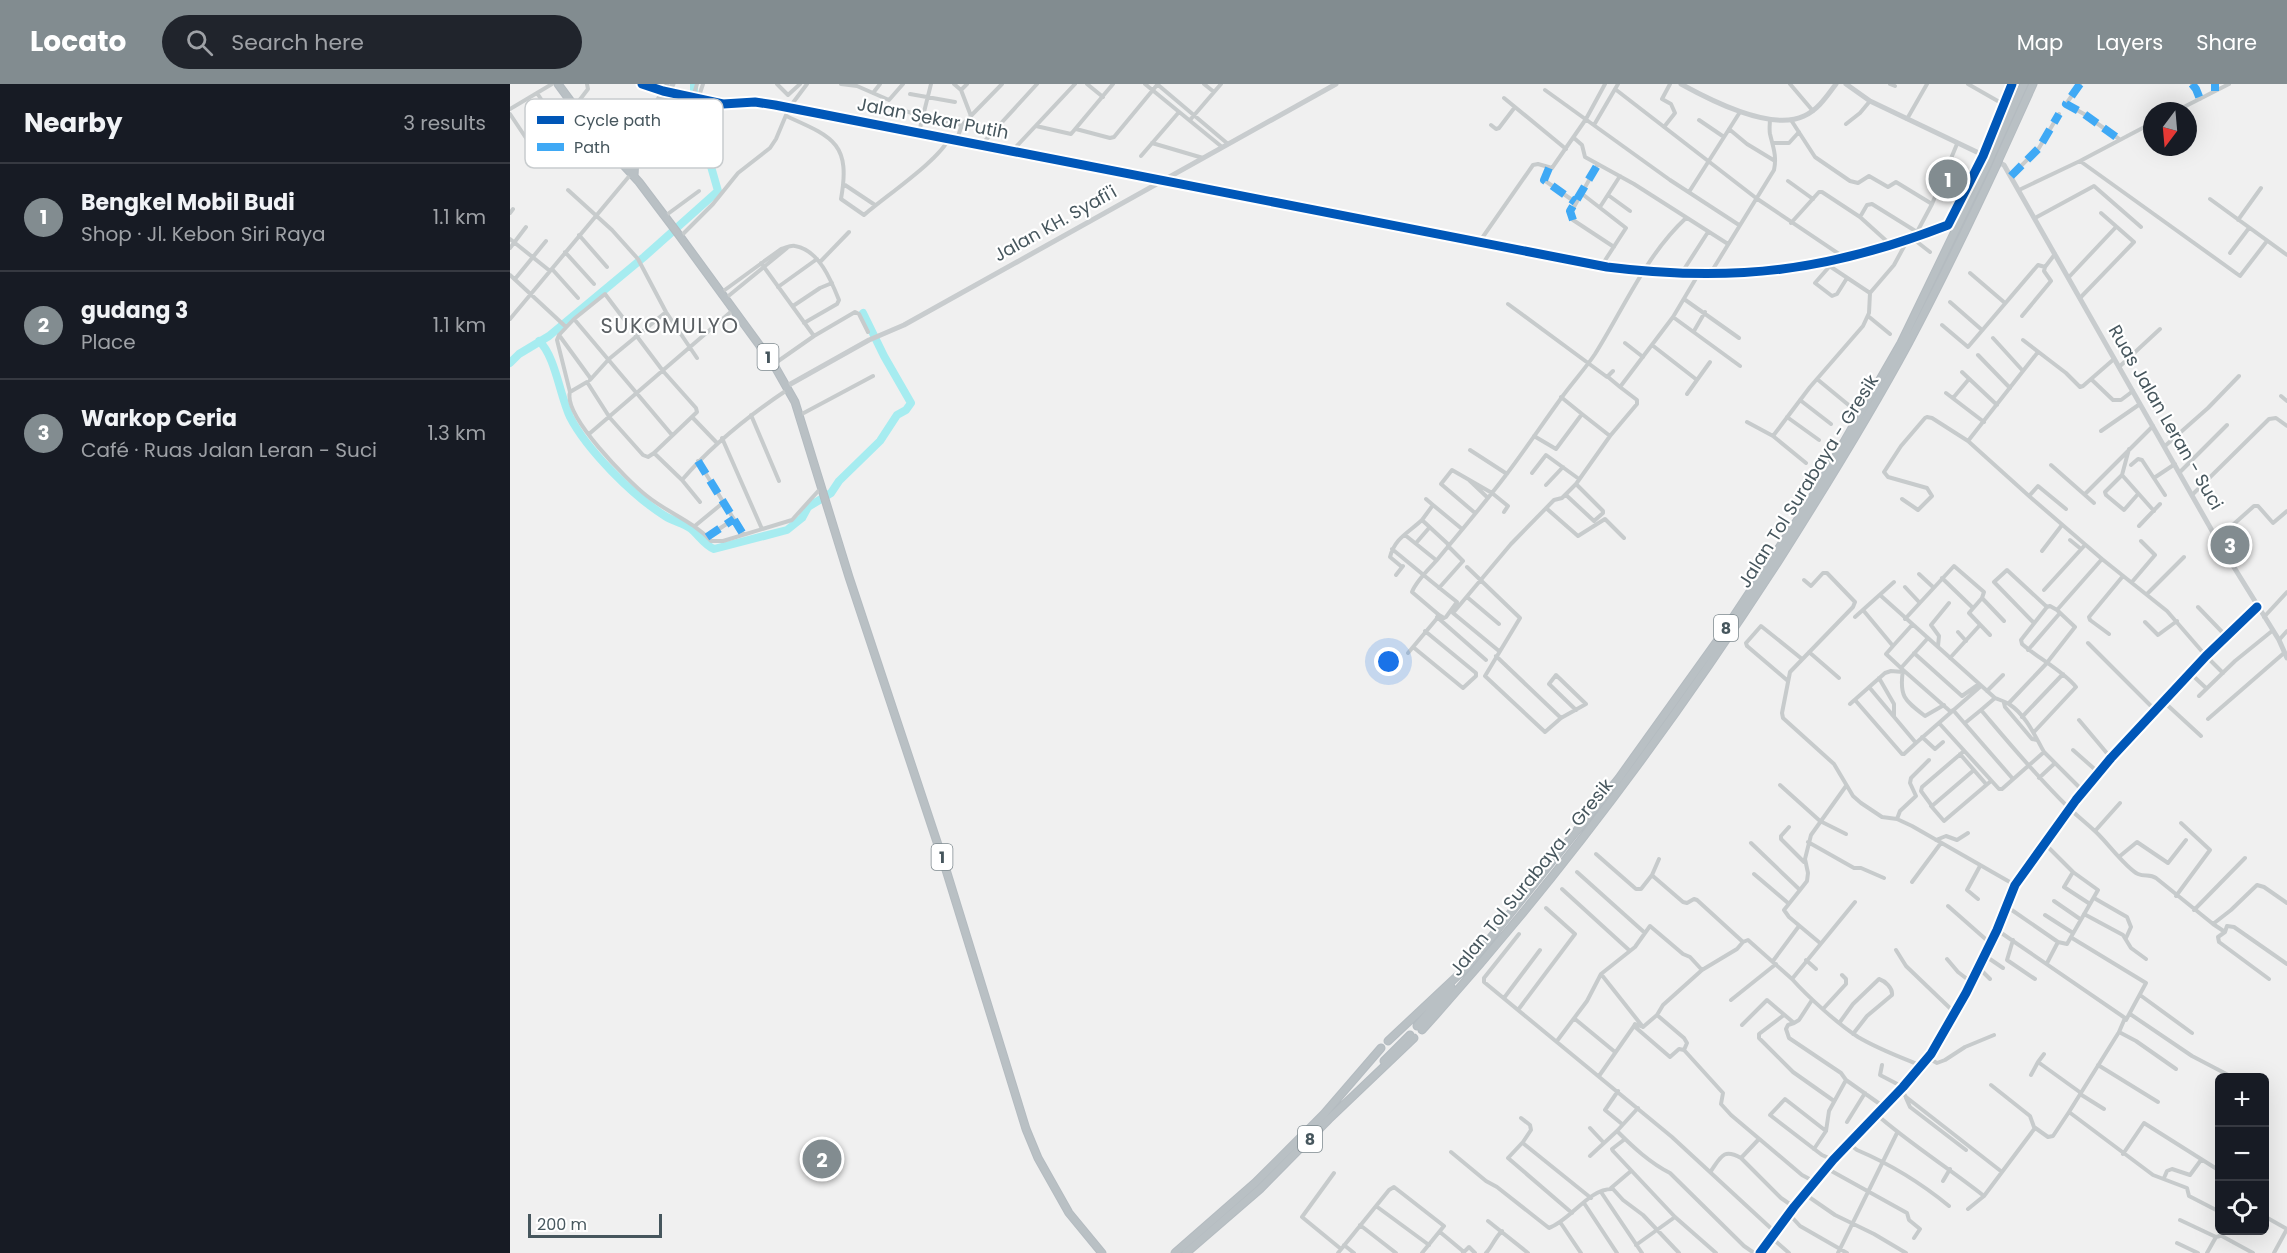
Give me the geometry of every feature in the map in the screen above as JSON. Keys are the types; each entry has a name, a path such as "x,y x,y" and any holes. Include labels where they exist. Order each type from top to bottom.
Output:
{"highway":[{"name":"1","path":"558,84 570,99"},
{"name":"Jalan Tol Surabaya - Gresik","path":"2024,84 1900,343 1810,501 1646,743 1420,1028 1526,910 1625,784 1726,642 1840,463 1874,405 2000,164 2033,84"},
{"name":"1","path":"627,168 734,309 788,387 800,416 849,577 943,860 1026,1129 1038,1158 1067,1207 1102,1253"},
{"path":"633,175 634,168"},
{"name":"Jalan Tol Surabaya - Gresik","path":"1388,1041 1468,966"},
{"name":"8","path":"1186,1253 1260,1189 1412,1036 1324,1114"},
{"name":"8","path":"1175,1253 1256,1183 1324,1114 1381,1048"},
{"name":"1","path":"1067,1207 1108,1253"}],"main road":[{"path":"662,99 667,84"},
{"path":"661,99 673,84"},
{"name":"Jalan KH. Syafi'i","path":"788,387 869,340 904,324 1336,84"},
{"path":"1681,84 1717,103 1740,111 1770,118 1790,119 1802,117 1813,111 1836,84"},
{"path":"1846,84 1870,102 2000,164"},
{"name":"Ruas Jalan Leran - Suci","path":"2000,164 2011,176 2217,539 2279,640 2286,656"}],"street":[{"path":"527,99 552,84"},
{"path":"581,99 588,89 587,84"},
{"name":"Jalan Sekar Putih","path":"642,84 665,92 700,99"},
{"path":"777,84 788,95 800,84"},
{"path":"679,236 712,204 738,173 770,147 776,139 789,108 807,84"},
{"path":"841,84 857,85 889,99 903,84"},
{"path":"873,93 880,84"},
{"path":"919,132 931,84"},
{"path":"954,84 961,90 971,116"},
{"path":"961,90 967,84"},
{"path":"957,139 966,120 1002,84"},
{"path":"982,144 1037,84"},
{"path":"1013,150 1075,84"},
{"path":"1087,84 1103,97"},
{"path":"1036,126 1070,134 1113,84"},
{"path":"1145,84 1225,146"},
{"path":"1076,129 1110,138 1114,137 1157,84 1225,146"},
{"path":"1204,84 1214,92"},
{"path":"1190,120 1221,84"},
{"path":"1575,202 1544,180 1549,168 1552,168 1574,138 1605,84"},
{"path":"1665,127 1675,113 1671,104 1662,99 1670,84"},
{"path":"1790,84 1813,111"},
{"path":"1907,119 1927,84"},
{"path":"1968,84 2003,104"},
{"name":"Jalan Sekar Putih","path":"723,104 755,102 789,108 1602,265 1645,272 1710,275 1774,272 1827,265 1892,246 1907,241 1917,233 1948,225 1983,156 2012,84"},
{"path":"2080,84 2066,104 2119,139"},
{"path":"2192,84 2200,99"},
{"path":"2215,84 2215,91"},
{"path":"2194,102 2229,84"},
{"path":"695,98 699,85"},
{"path":"1594,125 1616,86 1756,198 1846,258"},
{"path":"1545,90 1739,225"},
{"path":"537,93 541,99"},
{"path":"910,94 955,102"},
{"path":"1504,98 1566,149"},
{"path":"510,109 525,100"},
{"path":"1846,124 1870,102"},
{"path":"1491,125 1496,129 1499,128 1515,107"},
{"path":"896,109 962,125"},
{"path":"1689,192 1740,111"},
{"path":"1141,156 1179,112"},
{"path":"510,114 525,136"},
{"path":"2011,176 2039,148 2059,114"},
{"path":"786,116 804,124 836,144 842,155 845,184 841,199 862,214 904,184 944,147 949,138"},
{"path":"1710,275 1774,170 1776,161 1774,143 1770,134 1770,118"},
{"path":"1790,119 1815,157 1850,181 1858,183 1869,176 1888,187 1896,182 1932,204"},
{"path":"1699,120 1724,137"},
{"path":"2018,190 2080,161 2143,127"},
{"path":"1729,129 1747,144 1776,161"},
{"path":"1774,143 1789,143 1799,132"},
{"path":"1574,138 1582,146 1584,157 1620,176 1728,244"},
{"path":"1152,143 1203,158"},
{"path":"1860,217 1872,204 1917,233 1957,144"},
{"path":"2080,161 2240,276 2267,241"},
{"path":"1480,242 1533,165 1538,164 1549,168"},
{"path":"1598,165 1570,211 1573,219 1614,247"},
{"path":"510,319 596,215 633,175"},
{"path":"1600,207 1620,176"},
{"path":"1788,181 1813,199"},
{"path":"845,184 875,205"},
{"path":"2035,218 2094,186 2141,227"},
{"path":"2238,219 2261,188"},
{"path":"568,190 612,230 640,261 666,312 697,358"},
{"path":"665,216 699,191"},
{"path":"1791,223 1819,192 1822,192 1860,217 1892,246"},
{"path":"1581,193 1626,228 1602,265"},
{"path":"1608,195 1630,211"},
{"path":"2210,199 2287,255"},
{"path":"2080,297 2134,242 2101,213"},
{"path":"1486,660 1412,591 1507,474 1588,363 1660,246 1686,218"},
{"path":"2069,277 2116,226"},
{"path":"510,248 526,228"},
{"path":"2230,253 2249,228"},
{"path":"778,287 819,260 849,232"},
{"path":"1680,274 1708,232"},
{"path":"579,235 607,267"},
{"path":"1912,238 1930,252"},
{"path":"510,239 551,270 578,298"},
{"path":"515,279 546,241"},
{"path":"1773,436 1817,379 1853,339 1868,316 1869,293 1894,265 1907,241"},
{"path":"723,296 740,278 781,249 798,247 819,260 839,302 804,323"},
{"path":"723,296 744,284 787,248"},
{"path":"565,252 594,284"},
{"path":"2022,316 2052,281 2044,271 2055,254"},
{"path":"760,263 814,336"},
{"path":"1847,278 1837,294 1832,296 1815,282 1827,265 1847,278 1869,293"},
{"path":"1942,325 1967,347 2038,265 2045,267"},
{"path":"752,269 757,274"},
{"path":"1970,273 2005,303"},
{"path":"510,275 564,325"},
{"path":"1620,387 1673,317 1698,275"},
{"path":"740,278 744,284"},
{"path":"793,306 830,281"},
{"path":"559,335 589,380 610,418 643,455 648,457 654,453 698,409 663,371 605,294 564,325 559,335 557,340 570,392 569,397 578,419 618,469 648,497 681,519 696,525 707,537 717,542 792,520 822,487"},
{"path":"1684,299 1739,338"},
{"path":"1950,302 1982,330"},
{"path":"1499,651 1453,614 1511,544 1554,500 1566,495 1637,404 1637,400 1608,377 1508,304"},
{"path":"589,435 734,309"},
{"path":"570,392 589,380 609,359 666,312"},
{"path":"774,365 814,336 855,312 860,314 868,332"},
{"path":"1694,331 1705,312"},
{"path":"1868,316 1890,334"},
{"path":"1673,317 1740,366"},
{"path":"574,319 672,435"},
{"path":"2119,367 2160,329"},
{"path":"1994,338 2023,371"},
{"path":"2023,340 2066,373 2078,386 2083,387 2115,358"},
{"path":"1625,343 1643,357"},
{"path":"1652,345 1697,380"},
{"path":"1968,441 2038,352"},
{"path":"1978,355 2010,388"},
{"path":"1687,394 1710,362"},
{"path":"1608,377 1613,371"},
{"path":"1962,372 1997,405"},
{"path":"800,416 873,376"},
{"path":"2165,446 2240,376"},
{"path":"1817,379 1851,407"},
{"path":"1953,399 1969,379"},
{"path":"2091,379 2113,400 2121,400 2133,391"},
{"path":"682,480 722,438 788,387"},
{"path":"1946,393 1984,422"},
{"path":"2281,396 2287,401"},
{"path":"1561,398 1610,436"},
{"path":"1800,400 1831,424"},
{"path":"2101,431 2140,403"},
{"path":"1534,436 1556,449 1582,414"},
{"path":"751,415 779,481"},
{"path":"692,417 717,443"},
{"path":"1787,417 1819,440"},
{"path":"1902,499 1917,510 1932,496 1927,488 1888,477 1884,472 1901,446 1927,417 1968,441 2085,545 2148,594 2177,621 2206,657 2223,673"},
{"path":"2193,495 2269,419 2274,417 2287,426"},
{"path":"1747,422 1773,436 1806,462"},
{"path":"2180,472 2227,425"},
{"path":"2085,494 2153,426"},
{"path":"722,438 762,529"},
{"path":"2129,448 2122,475 2105,492 2124,510 2138,494"},
{"path":"1470,450 1507,474"},
{"path":"654,453 700,501"},
{"path":"1532,473 1546,455 1563,467 1603,513 1594,521 1566,495"},
{"path":"2120,457 2126,462"},
{"path":"2131,465 2138,459 2142,460 2164,495"},
{"path":"698,461 743,534"},
{"path":"2154,478 2175,464"},
{"path":"2051,465 2094,503"},
{"path":"1546,485 1563,467"},
{"path":"1475,513 1441,484 1454,470 1492,493 1508,506 1504,512"},
{"path":"2122,475 2154,511"},
{"path":"1467,478 1488,498"},
{"path":"2029,497 2038,486 2066,509"},
{"path":"1426,499 1462,529"},
{"path":"696,525 724,502"},
{"path":"2139,526 2160,504"},
{"path":"1402,567 1390,558 1392,549 1398,539 1422,520 1433,505"},
{"path":"2217,539 2253,506 2258,506 2273,523 2287,511"},
{"path":"1546,508 1579,537 1605,519 1624,538"},
{"path":"707,537 734,519"},
{"path":"1422,520 1463,561 1439,588"},
{"path":"2042,551 2062,525"},
{"path":"1416,543 1430,528"},
{"path":"1405,535 1436,560"},
{"path":"2070,540 2081,549"},
{"path":"2132,582 2155,555 2141,541"},
{"path":"2044,590 2085,545"},
{"path":"1392,549 1457,603 1446,618 1438,616"},
{"path":"2148,594 2184,557"},
{"path":"2028,650 2102,559"},
{"path":"1396,575 1407,561"},
{"path":"1905,619 1941,578 1955,566 1984,592 1982,598 1969,613 1990,635"},
{"path":"1467,567 1520,618 1485,676 1545,732 1561,718 1576,710 1586,704 1556,675 1549,684 1576,710"},
{"path":"2034,623 1994,582 2007,570 2048,607 2059,611 2075,627 2046,664 2006,703 2005,707 2032,739 2037,740"},
{"path":"1804,580 1811,586 1823,573 1827,573 1855,602 1853,607 1790,672 1783,718 1827,756 1860,803 1887,819 1897,819 1912,825 2015,885"},
{"path":"1919,574 1933,587"},
{"path":"2109,634 2089,617 2123,576"},
{"path":"1941,578 1973,608"},
{"path":"1855,617 1894,582"},
{"path":"1905,587 1919,602"},
{"path":"2264,617 2287,592"},
{"path":"1880,595 1995,698 2006,703 2022,717 2034,732 2044,753 2083,791"},
{"path":"1467,597 1499,624"},
{"path":"1982,598 2004,621"},
{"path":"1938,647 1939,636 1930,625 1949,603"},
{"path":"2034,732 2076,689 2076,686 2063,674 2046,664 2020,641 2048,607"},
{"path":"1760,1253 1826,1168 1928,1058 1971,982 1997,930 2015,885 2069,809 2111,758 2190,673 2257,607"},
{"path":"2198,608 2226,636"},
{"path":"1863,610 1893,646"},
{"path":"1408,653 1438,616"},
{"path":"2145,622 2158,634 2177,621"},
{"path":"1912,625 1886,654 1965,723 2013,779"},
{"path":"1950,658 1980,625"},
{"path":"1788,681 1746,643 1761,626 1802,659"},
{"path":"1413,647 1463,688 1476,676 1476,673 1425,631"},
{"path":"2199,696 2272,631"},
{"path":"1958,632 1966,641"},
{"path":"2279,640 2287,632"},
{"path":"1928,638 1902,670 1900,687 1903,695 1927,716 1944,705"},
{"path":"2088,644 2156,711"},
{"path":"1809,652 1839,678"},
{"path":"1914,653 1962,696 1980,685"},
{"path":"1496,656 1561,718"},
{"path":"2208,719 2286,656"},
{"path":"1850,704 1889,671 1902,670"},
{"path":"2190,673 2206,688"},
{"path":"2022,717 2063,674"},
{"path":"1987,691 2003,675"},
{"path":"1880,678 1894,704 1894,716"},
{"path":"1854,700 1902,755 1980,685"},
{"path":"1869,687 1916,743"},
{"path":"1965,723 1995,698"},
{"path":"2164,702 2201,736"},
{"path":"1981,710 2039,778 2133,871 2154,876 2176,896 2225,932"},
{"path":"2079,720 2111,758"},
{"path":"1939,723 1988,783"},
{"path":"1922,737 1935,749 1942,742"},
{"path":"2073,750 2099,773"},
{"path":"1962,752 1974,770 1988,783 2000,789 2044,753"},
{"path":"1962,752 1921,788 1931,806 1944,821 1988,783"},
{"path":"1897,819 1900,811 1916,795 1910,783 1911,778 1929,760"},
{"path":"2039,778 2054,764"},
{"path":"1931,806 1974,770"},
{"path":"1780,785 1820,821 1846,834"},
{"path":"1820,943 1789,917 1784,909 1807,881 1808,873 1805,862 1809,842 1820,821 1846,785"},
{"path":"2095,831 2120,803"},
{"path":"2176,896 2210,850 2181,824"},
{"path":"1789,827 1781,839 1805,862"},
{"path":"1936,840 1946,836 1957,840 1968,833"},
{"path":"2120,856 2137,842 2168,863 2186,840"},
{"path":"1809,842 1854,868 1861,868 1884,878"},
{"path":"1750,843 1800,890"},
{"path":"1912,882 1941,843"},
{"path":"2006,906 2058,942 2067,944 2098,888 2073,872 2044,843"},
{"path":"1596,855 1636,889 1641,889 1652,875 1659,859"},
{"path":"2194,910 2245,858"},
{"path":"1978,899 1967,890 1980,866"},
{"path":"1577,872 1645,933"},
{"path":"2073,872 2064,887 2090,904"},
{"path":"1754,874 1788,903"},
{"path":"1652,875 1683,903 1697,900 1743,942"},
{"path":"2214,924 2258,884 2287,903"},
{"path":"1562,889 1630,951"},
{"path":"2094,898 2127,917 2131,927 2126,939"},
{"path":"2054,901 2080,919"},
{"path":"1792,979 1855,902"},
{"path":"1947,906 1990,943"},
{"path":"1518,1010 1575,934 1546,908"},
{"path":"2084,914 2126,939 2131,948 2146,958"},
{"path":"1991,1085 2030,1116 2035,1128 2048,1137 2053,1136 2130,1014 2146,982 2045,915"},
{"path":"2269,979 2219,942 2218,937 2225,932 2227,926 2232,925 2287,964"},
{"path":"1557,1041 1591,995 1601,975 1630,951 1652,926 1683,954 1690,957 1702,970"},
{"path":"1731,1000 1774,963 1799,926"},
{"path":"1997,930 2123,1015 2125,1021"},
{"path":"1519,934 1484,980 1638,1108 1776,1233"},
{"path":"2013,940 2006,957 2007,960 2035,979"},
{"path":"1643,1027 1657,1015 1663,1005 1702,970 1737,949 1743,942 1750,941 1812,1000 1853,1034 1922,1066"},
{"path":"2047,963 2058,942"},
{"path":"1504,998 1540,950"},
{"path":"1896,950 1906,966 1955,1013"},
{"path":"1984,955 2002,968"},
{"path":"1947,959 1971,982"},
{"path":"1806,960 1816,969"},
{"path":"1978,967 1990,978"},
{"path":"1601,975 1643,1027"},
{"path":"1823,1009 1845,984 1846,979 1842,975"},
{"path":"1839,1022 1867,989 1881,979 1891,989 1892,995 1868,1016 1853,1034"},
{"path":"2140,995 2192,1033"},
{"path":"1742,1025 1767,1000 1794,1023"},
{"path":"1812,1000 1799,1020 1788,1025 1786,1035 1841,1073 1846,1080 1884,1107"},
{"path":"2130,1014 2192,1056 2226,1073"},
{"path":"1657,1015 1684,1038 1687,1043 1684,1050"},
{"path":"1784,1015 1759,1034 1759,1038 1793,1072 1834,1101"},
{"path":"1575,1019 1615,1052"},
{"path":"1599,1076 1635,1024 1643,1027"},
{"path":"1634,1026 1670,1057 1679,1049 1684,1050 1724,1093 1721,1103 1724,1108 1802,1175 1816,1182"},
{"path":"2119,1032 2176,1069"},
{"path":"1928,1058 1937,1063 1965,1047 1994,1035"},
{"path":"2031,1075 2044,1054"},
{"path":"2038,1062 2104,1109"},
{"path":"1882,1065 1880,1075 1902,1088 1907,1101 2002,1172"},
{"path":"2098,1065 2158,1102"},
{"path":"1814,1149 1826,1131 1829,1111 1846,1080"},
{"path":"1618,1091 1605,1110 1622,1124"},
{"path":"1847,1122 1865,1093"},
{"path":"1826,1131 1785,1099 1770,1115 1814,1149 1833,1160"},
{"path":"1590,1156 1638,1108"},
{"path":"2069,1112 2153,1175 2187,1188 2189,1196 2215,1209"},
{"path":"1876,1114 1984,1196"},
{"path":"1927,1116 1966,1150"},
{"path":"1521,1118 1530,1125 1531,1130 1508,1158 1572,1213"},
{"path":"2123,1154 2144,1123 2215,1168"},
{"path":"1590,1128 1604,1143"},
{"path":"1968,1209 1984,1196 2035,1128"},
{"path":"1617,1131 1662,1169 1670,1173 1744,1246 1754,1253"},
{"path":"1839,1251 1898,1132"},
{"path":"1625,1138 1612,1150 1675,1217 1716,1253"},
{"path":"1742,1158 1759,1139"},
{"path":"1851,1140 1857,1150 1882,1162 1949,1206"},
{"path":"1523,1142 1591,1198"},
{"path":"1451,1152 1549,1228 1591,1198 1611,1189 1631,1171"},
{"path":"1711,1172 1726,1153 1742,1158 1781,1198 1794,1207"},
{"path":"2164,1178 2167,1171 2172,1169 2190,1175 2201,1160"},
{"path":"1826,1168 1906,1213 1920,1229 1914,1238"},
{"path":"1943,1181 1950,1169"},
{"path":"1334,1173 1302,1217 1341,1249 1354,1253"},
{"path":"1341,1249 1389,1190 1394,1188 1444,1227 1425,1252"},
{"path":"1611,1189 1640,1212 1679,1253"},
{"path":"1601,1192 1642,1253"},
{"path":"1806,1192 1806,1196 1822,1207 1906,1253"},
{"path":"1584,1203 1617,1253"},
{"path":"1376,1206 1429,1245"},
{"path":"1789,1214 1800,1226 1839,1251 1847,1253"},
{"path":"1636,1245 1675,1217"},
{"path":"2269,1218 2287,1229 2274,1253"},
{"path":"2180,1220 2215,1232"},
{"path":"1488,1221 1525,1252"},
{"path":"1560,1222 1581,1253"},
{"path":"1360,1225 1396,1253"},
{"path":"1486,1253 1492,1241 1502,1231"},
{"path":"1440,1232 1464,1252 1468,1247 1475,1253"},
{"path":"2207,1253 2219,1235"},
{"path":"2222,1235 2253,1253"},
{"path":"1772,1238 1789,1253"},
{"path":"2177,1243 2198,1253"}],"waterway":[{"path":"694,84 694,99"},
{"path":"510,363 519,354 549,336 644,257 718,191 711,168"},
{"path":"539,341 549,356 570,417 599,458 639,497 665,516 690,528 714,549 787,530 802,518 808,507 831,493 839,481 880,441 897,415 906,410 911,403 863,313"}],"marked path":[{"path":"2080,84 2066,104 2119,139"},
{"path":"2192,84 2200,99"},
{"path":"2215,84 2215,91"},
{"path":"2011,176 2039,148 2059,114"},
{"path":"1573,220 1570,211 1598,164"},
{"path":"1549,168 1544,180 1575,202"},
{"path":"698,461 743,534"},
{"path":"707,537 734,519"}],"cycle path":[{"path":"642,84 700,99"},
{"path":"723,104 755,102 775,105 1607,267 1697,274 1739,273 1821,263 1904,241 1948,225 1983,156 2012,84"},
{"path":"1760,1253 1833,1160 1903,1087 1931,1054 1966,993 1997,930 2015,885 2076,800 2111,758 2206,656 2257,607"}],"place":[{"name":"Bengkel Mobil Budi","path":"1948,179"},
{"name":"Warkop Ceria","path":"2230,545"},
{"name":"gudang 3","path":"822,1159"}],"district":[{"name":"SUKOMULYO","path":"670,325"}]}
